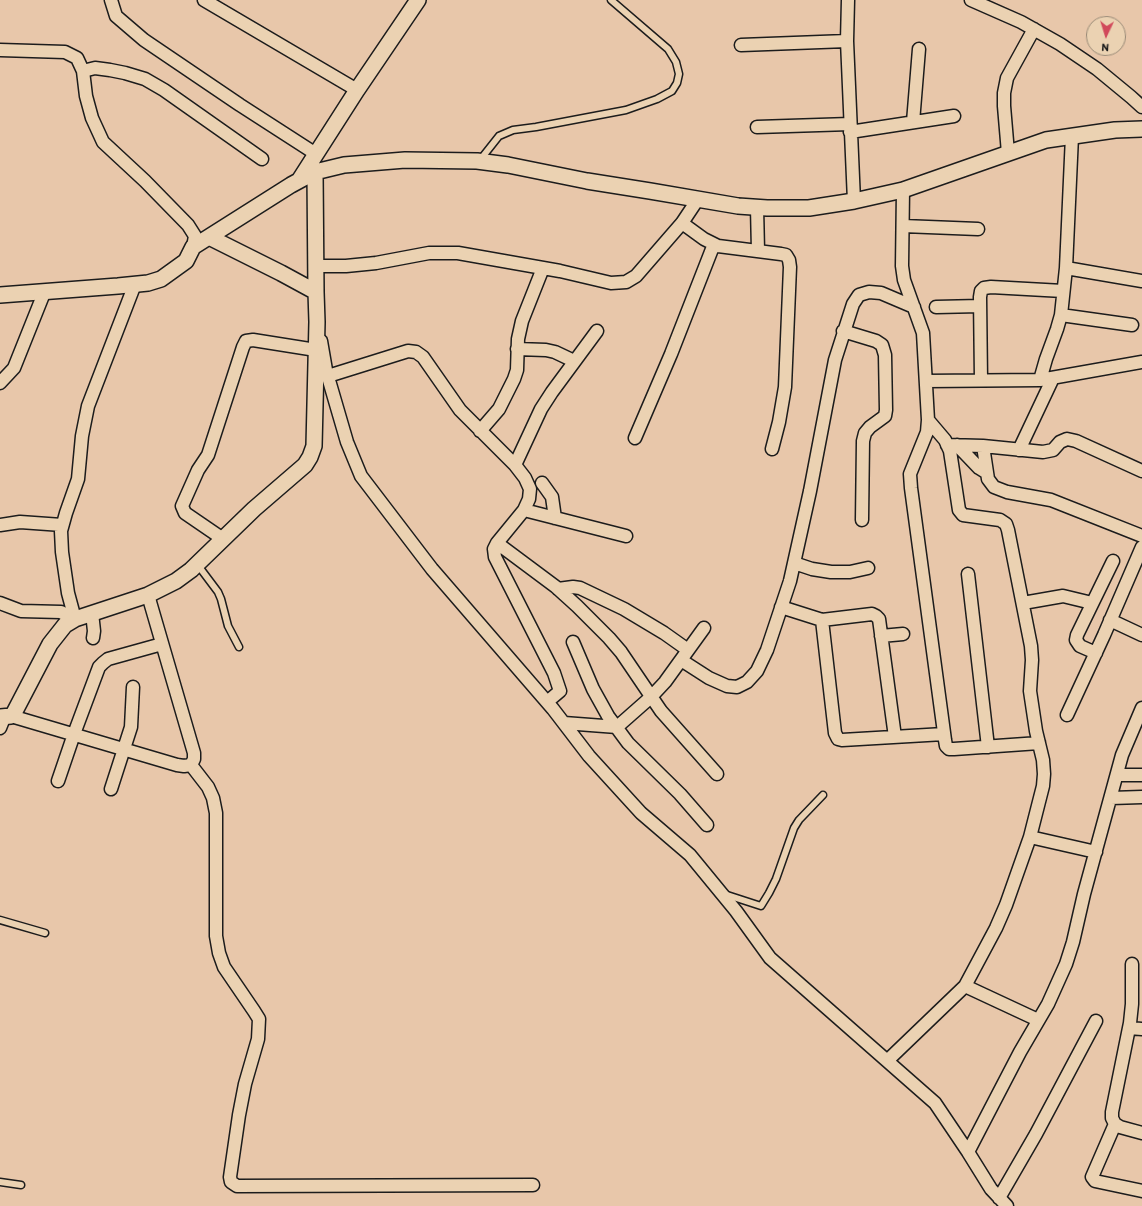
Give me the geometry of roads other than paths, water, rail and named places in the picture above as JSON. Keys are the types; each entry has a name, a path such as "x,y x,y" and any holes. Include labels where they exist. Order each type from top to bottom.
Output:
{"street":[{"path":"111,0 116,16 144,40 240,106 316,154"},
{"path":"204,0 357,90"},
{"path":"300,180 357,90 418,0"},
{"path":"848,0 847,40 854,201"},
{"path":"971,0 1021,22 1060,44 1097,69 1142,107"},
{"path":"1008,153 1004,92 1007,78 1034,29"},
{"path":"741,45 847,40"},
{"path":"0,50 65,52 77,58 83,71 86,96 92,118 103,142 145,181 188,225 195,236 193,247 186,260 161,279 148,283 44,293 0,295"},
{"path":"913,122 919,50"},
{"path":"83,71 95,68 125,73 145,79 164,90 262,159"},
{"path":"756,127 850,128 913,122 954,116"},
{"path":"193,247 300,180 315,172 344,165 405,160 479,161 587,182 738,206 757,208 809,208 854,201 904,190 1046,140 1115,130 1142,129"},
{"path":"1040,380 1060,315 1066,268 1072,136"},
{"path":"4,720 14,713 50,644 60,630 73,620 148,595 176,581 197,564 254,509 305,465 310,457 314,446 317,322 315,172"},
{"path":"904,190 902,266 904,280 923,333 928,420 926,432 910,474 911,488 946,746 949,749 954,750 1039,743"},
{"path":"316,266 346,266 376,263 429,253 458,253 543,268 611,283 626,282 636,276 682,223 698,199"},
{"path":"757,208 758,251"},
{"path":"682,223 704,239 714,244 736,249 781,254 786,256 789,260 790,267 785,387 779,422 772,449"},
{"path":"903,226 978,229"},
{"path":"209,237 316,292"},
{"path":"635,438 671,354 714,244"},
{"path":"480,431 499,409 514,379 517,370 518,339 522,321 543,268"},
{"path":"1066,268 1142,281"},
{"path":"73,620 62,552 62,525 78,479 82,436 88,406 135,284"},
{"path":"981,380 981,290 991,287 1063,291"},
{"path":"558,589 573,587 580,588 624,610 664,633 709,678 727,686 737,687 747,682 757,671 767,650 794,563 810,491 835,360 843,331 853,304 859,295 869,292 882,293 914,307"},
{"path":"0,383 14,368 44,293"},
{"path":"936,307 980,306"},
{"path":"1060,315 1132,325"},
{"path":"317,322 328,376 347,442 361,476 432,569 547,702 589,756 642,813 690,854 770,958 888,1060 935,1103 991,1189 1003,1202 1036,1134 1096,1021"},
{"path":"515,465 541,409 597,331"},
{"path":"843,331 876,341 882,345 885,355 886,410 884,416 865,433 863,441 862,520"},
{"path":"222,539 185,513 182,506 198,470 208,454 243,347 246,341 252,340 316,350"},
{"path":"517,350 546,350 555,352 574,361"},
{"path":"328,376 408,351 416,352 423,357 460,410 515,465 525,478 530,489 530,499 524,510 497,543 494,549 495,557 554,673 560,691 547,702"},
{"path":"926,381 1040,380 1142,362"},
{"path":"1019,450 1053,378"},
{"path":"928,420 950,443 987,473"},
{"path":"926,432 950,443 1043,452 1053,450 1060,442 1067,439 1142,471"},
{"path":"888,1060 965,986 999,923 1030,837 1043,786 1043,760 1030,691 1032,660 1031,646 1008,530 1006,524 1000,520 963,515 960,510 950,443"},
{"path":"983,446 988,479 994,487 1007,492 1051,500 1142,536"},
{"path":"542,483 552,497 555,518"},
{"path":"524,510 626,536"},
{"path":"0,525 20,522 62,525"},
{"path":"497,543 558,589 577,606 621,652 661,711 717,774"},
{"path":"1067,715 1096,653 1142,547"},
{"path":"1096,653 1080,646 1076,640 1077,635 1113,561"},
{"path":"794,563 812,569 831,572 850,572 868,568"},
{"path":"968,574 988,747"},
{"path":"4,720 74,734 177,765 184,766 191,764 194,759 194,753 148,595"},
{"path":"1023,603 1063,596 1092,603"},
{"path":"0,603 21,611 61,612 73,620"},
{"path":"781,607 822,620 872,614 879,619 895,737"},
{"path":"92,613 94,631 93,638"},
{"path":"822,620 836,737 842,740 944,734"},
{"path":"1110,620 1142,635"},
{"path":"564,723 617,727 651,697 665,682 704,628"},
{"path":"881,636 903,634"},
{"path":"573,642 593,689 608,716 628,743 680,794 707,825"},
{"path":"58,781 99,667 108,659 162,644"},
{"path":"111,790 131,727 133,687"},
{"path":"968,1152 1048,1004 1066,964 1074,942 1122,755 1142,708"},
{"path":"191,764 208,787 213,798 216,813 216,936 219,953 224,967 259,1019 258,1039 245,1084 239,1115 230,1177 231,1182 237,1186 533,1185"},
{"path":"1117,775 1142,775"},
{"path":"1111,798 1142,797"},
{"path":"1030,837 1096,852"},
{"path":"1132,964 1132,1004 1129,1028 1112,1112 1114,1124 1093,1174 1093,1179 1095,1181 1142,1191"},
{"path":"965,986 1038,1020"},
{"path":"1129,1028 1142,1029"},
{"path":"1114,1124 1142,1134"}],"lane":[{"path":"479,161 499,136 513,130 626,110 657,99 672,90 677,83 678,74 676,62 668,49 611,0"},
{"path":"197,564 218,592 228,626 239,647"},
{"path":"720,892 761,906 770,893 776,879 794,828 799,820 823,795"},
{"path":"0,920 45,932"},
{"path":"0,1182 21,1185"}]}
